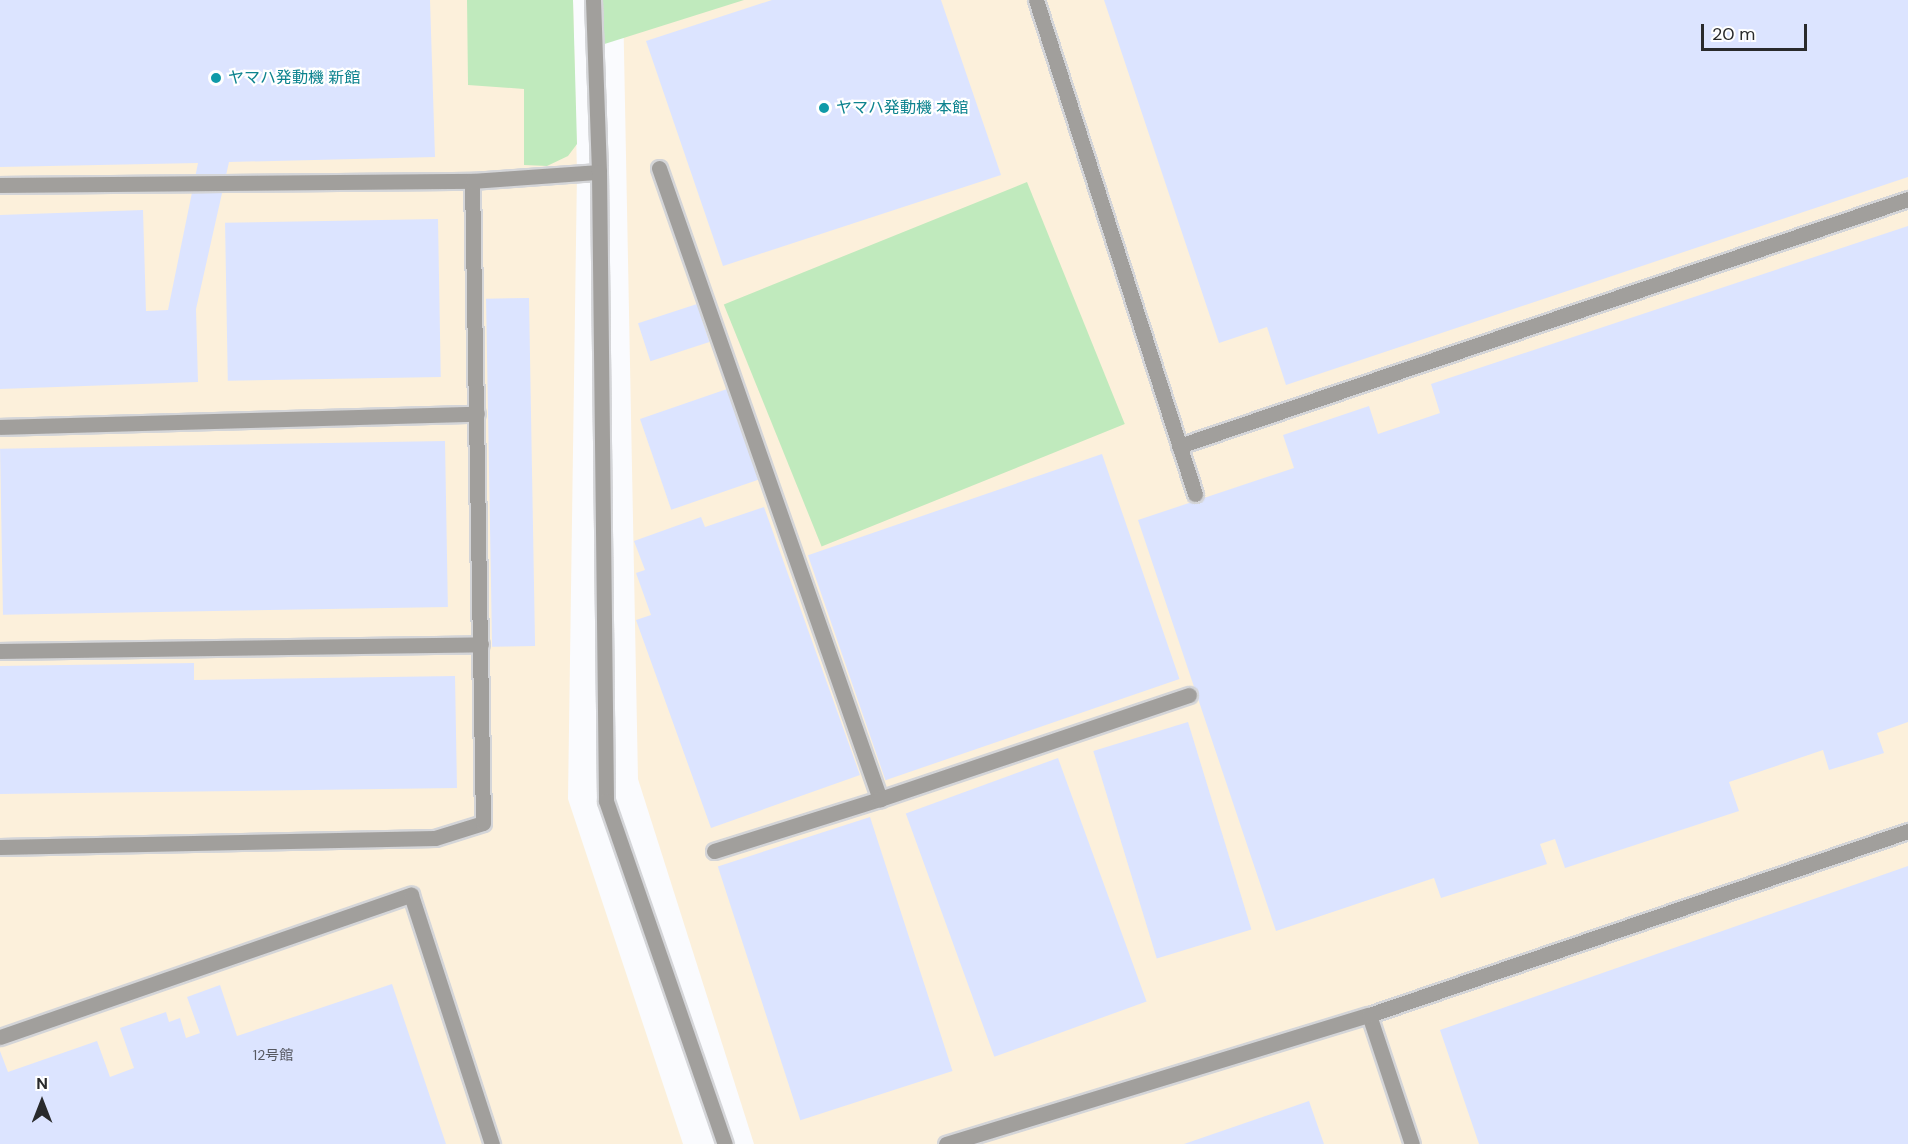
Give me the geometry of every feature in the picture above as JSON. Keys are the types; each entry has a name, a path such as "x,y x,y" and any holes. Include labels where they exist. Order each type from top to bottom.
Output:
{"street":[{"path":"593,0 599,172 606,801 725,1144"},
{"path":"1036,0 1195,494"},
{"path":"658,168 880,799"},
{"path":"0,185 472,180 599,172"},
{"path":"0,846 435,838 483,824 472,180"},
{"path":"1179,446 1908,199"},
{"path":"0,427 477,414"},
{"path":"0,651 481,645"},
{"path":"714,850 880,799 1189,695"},
{"path":"946,1144 1369,1016 1908,831"},
{"path":"0,1037 411,895 492,1144"},
{"path":"1369,1016 1412,1144"}],"shaded area":[{"path":"0,0 573,0 577,173 568,799 683,1144 0,1144"},
{"path":"623,0 1908,0 1908,1144 754,1144 638,779"}],"green space":[{"path":"467,0 573,0 577,144 568,156 547,166 524,165 524,89 468,85"},
{"path":"597,0 744,0 595,47"},
{"path":"1027,182 1125,424 822,546 724,304"}],"building":[{"name":"ヤマハ発動機 新館","path":"0,0 430,0 435,157 229,162 196,309 198,382 0,389 0,215 143,210 146,311 168,310 198,163 0,167"},
{"name":"ヤマハ発動機 本館","path":"772,0 941,0 1001,175 723,266 646,41"},
{"path":"1104,0 1908,0 1908,177 1286,385 1267,327 1219,343"},
{"path":"438,219 441,377 228,381 225,223"},
{"path":"1908,226 1908,722 1877,733 1884,753 1829,770 1823,750 1729,782 1739,811 1565,868 1555,839 1540,844 1547,864 1441,898 1434,878 1276,931 1138,520 1294,468 1283,435 1369,406 1378,434 1440,413 1431,384"},
{"path":"529,298 535,646 492,647 486,299"},
{"path":"697,304 709,342 650,361 638,323"},
{"path":"727,389 758,480 671,510 640,419"},
{"path":"445,441 448,607 3,615 0,449"},
{"path":"1102,454 1179,679 885,780 808,555"},
{"path":"764,507 860,775 711,828 636,620 651,615 636,573 645,570 634,541 701,517 705,527"},
{"path":"194,663 194,680 455,676 457,788 0,794 0,666"},
{"path":"1188,722 1251,930 1157,958 1093,751"},
{"path":"1058,758 1147,1001 994,1057 906,813"},
{"path":"870,817 953,1071 800,1120 718,866"},
{"path":"1908,866 1908,1144 1479,1144 1440,1030"},
{"path":"392,984 446,1144 0,1144 0,1051 8,1072 97,1041 110,1077 134,1068 120,1028 166,1012 169,1022 180,1018 186,1038 200,1033 187,997 220,985 237,1036"},
{"path":"1309,1101 1324,1144 1184,1144"}],"place":[{"name":"ヤマハ発動機 新館","path":"216,78"},
{"name":"ヤマハ発動機 本館","path":"824,108"}]}
